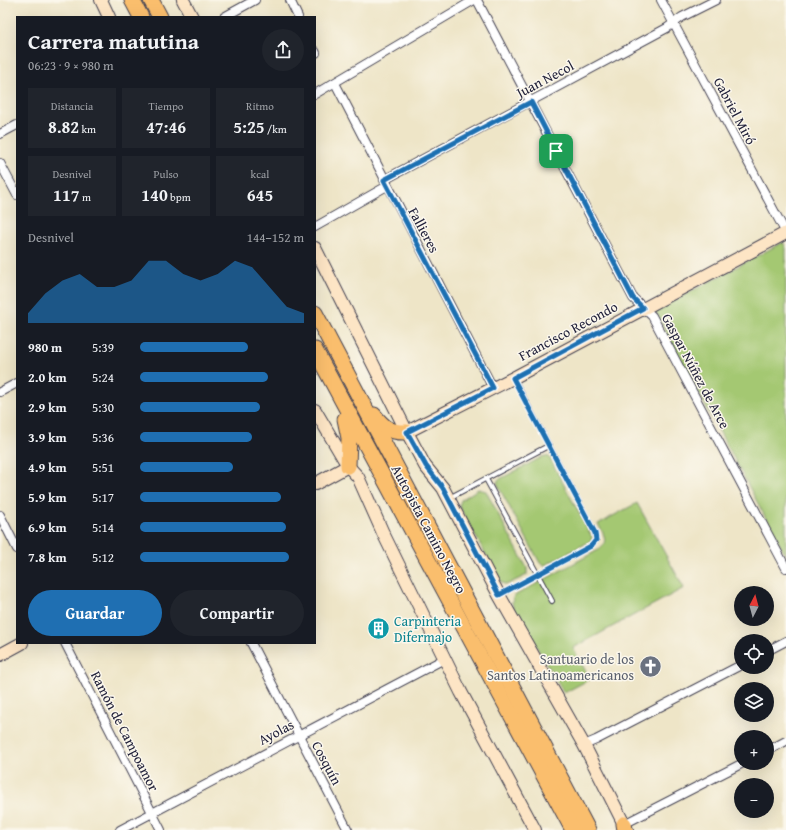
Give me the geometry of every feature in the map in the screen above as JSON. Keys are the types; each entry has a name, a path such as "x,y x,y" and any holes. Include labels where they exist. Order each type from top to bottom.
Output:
{"highway":[{"path":"132,0 140,16"},
{"path":"151,0 159,16"},
{"name":"Autopista Camino Negro","path":"316,314 356,393 588,830"},
{"name":"Autopista Camino Negro","path":"316,352 573,830"},
{"path":"356,393 383,426 395,432 407,432"},
{"path":"339,397 349,438 348,466"}],"street":[{"path":"101,0 109,16"},
{"path":"183,0 191,16"},
{"path":"226,16 255,0"},
{"path":"290,0 298,16"},
{"path":"316,93 476,0"},
{"name":"Gaspar Núñez de Arce","path":"476,0 633,298 652,316 786,568"},
{"name":"Gabriel Miró","path":"662,0 786,233"},
{"name":"Juan Necol","path":"316,226 385,183 716,0"},
{"name":"Fallieres","path":"334,83 493,388"},
{"path":"0,134 16,125"},
{"path":"0,163 16,193"},
{"name":"Francisco Recondo","path":"407,432 513,378 786,233"},
{"path":"316,250 407,432 426,466 448,498 499,595 584,745 625,828 734,768"},
{"path":"0,392 16,383"},
{"path":"316,412 348,466 358,477 383,533 446,658 461,692 535,830"},
{"path":"316,483 348,466"},
{"path":"0,515 16,547"},
{"path":"774,647 786,641"},
{"path":"0,654 20,644"},
{"name":"Ramón de Campoamor","path":"66,644 161,830"},
{"name":"Cosquín","path":"252,644 348,830"},
{"name":"Ayolas","path":"120,830 446,658"},
{"path":"584,745 734,669"},
{"path":"774,747 786,741"}],"lane":[{"path":"499,595 591,546 596,540 595,533 513,378"},
{"path":"448,498 548,446"},
{"path":"486,479 552,601"}],"green space":[{"path":"783,242 786,248 786,556 655,311"},
{"path":"544,456 549,457 592,537 591,541 545,565 540,563 497,484 498,480"},
{"path":"478,489 486,491 527,568 527,575 506,585 501,582 459,506 461,500"},
{"path":"637,503 684,588 573,648 590,679 564,693 513,608 512,602 514,596 600,549 605,540 598,524"}],"place":[{"name":"Carpinteria Difermajo","path":"379,629"},
{"name":"Santuario de los Santos Latinoamericanos","path":"650,667"}],"route":[{"path":"531,102 556,151 633,298 636,303 643,308 513,378 595,533 596,540 591,546 499,595 443,488 426,466 407,432 493,388 384,180 531,102"}]}
